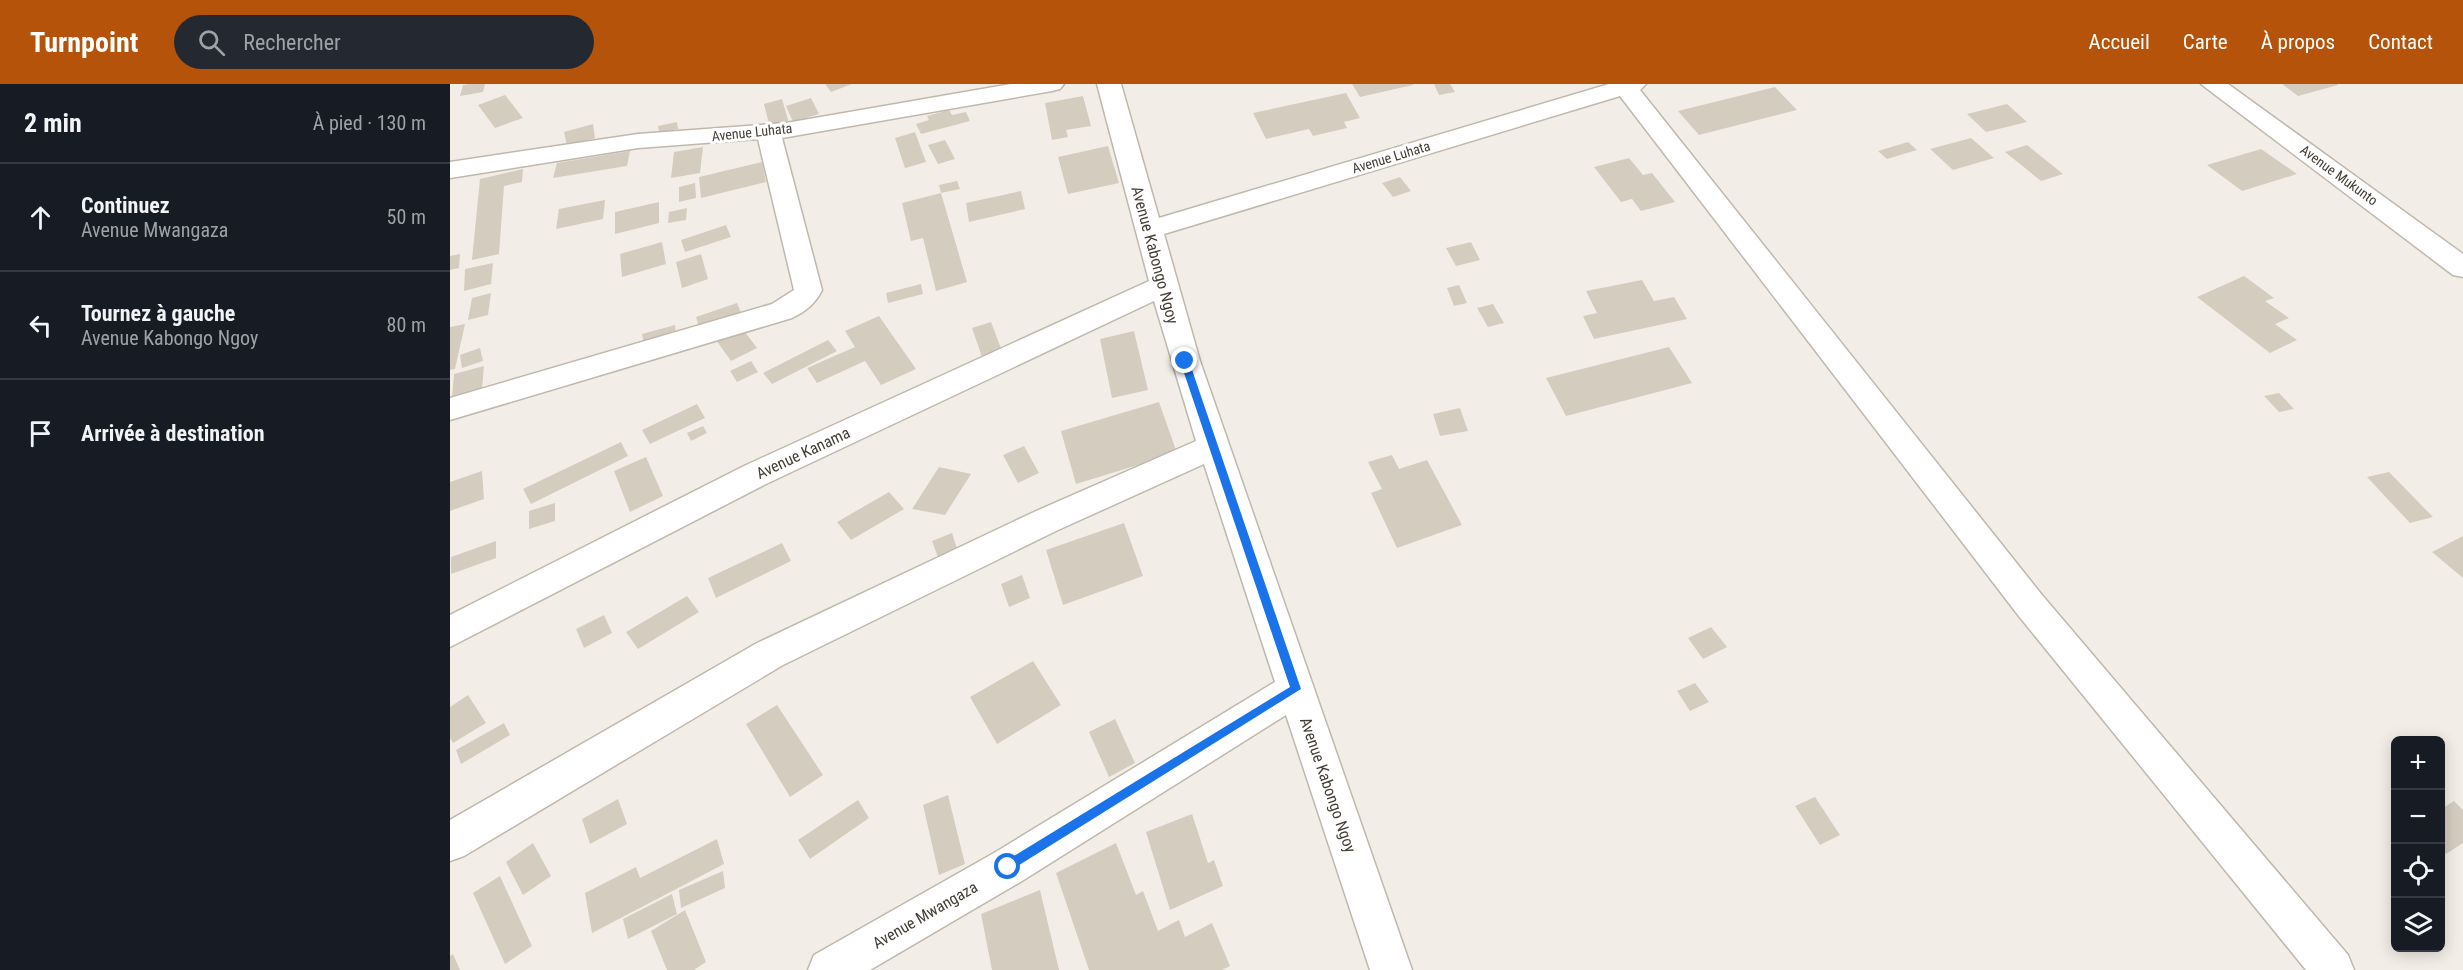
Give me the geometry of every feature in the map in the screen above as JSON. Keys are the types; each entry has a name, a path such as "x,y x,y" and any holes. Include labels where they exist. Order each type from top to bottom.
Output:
{"street":[{"name":"Avenue Luhata","path":"450,170 638,141 768,132 1052,84"},
{"name":"Avenue Kabongo Ngoy","path":"1109,84 1162,286 1212,447 1391,970"},
{"name":"Avenue Mukunto","path":"2213,84 2463,268"},
{"name":"Avenue Luhata","path":"1148,230 1627,85"},
{"path":"1627,85 2030,605 2333,970"},
{"path":"450,408 782,311 798,303 808,290 768,132"},
{"name":"Avenue Kanama","path":"450,632 755,475 1162,286"},
{"path":"450,842 770,654 1047,521 1212,447"},
{"name":"Avenue Mwangaza","path":"829,970 1008,867 1296,689"}],"building":[{"path":"485,84 483,92 460,96 463,85"},
{"path":"825,84 852,84 831,92"},
{"path":"1352,84 1413,84 1413,85 1360,97"},
{"path":"1434,84 1450,84 1455,92 1439,95"},
{"path":"2282,84 2338,84 2338,85 2298,96"},
{"path":"1775,87 1797,110 1699,135 1678,111"},
{"path":"1346,93 1360,118 1344,122 1347,128 1313,136 1309,129 1266,139 1253,113"},
{"path":"505,95 523,118 495,128 478,105"},
{"path":"1083,96 1091,126 1066,130 1068,137 1052,140 1045,103"},
{"path":"811,98 819,114 793,122 786,106"},
{"path":"782,99 789,123 770,128 764,104"},
{"path":"2007,104 2027,122 1986,132 1967,114"},
{"path":"949,110 952,115 966,112 970,121 921,134 916,124 929,120 927,116"},
{"path":"677,122 678,129 659,133 658,126"},
{"path":"593,124 595,138 567,146 564,132"},
{"path":"915,132 926,162 905,168 895,138"},
{"path":"1971,138 1994,158 1953,170 1930,149"},
{"path":"945,140 955,159 938,164 928,145"},
{"path":"1908,142 1917,150 1887,159 1878,151"},
{"path":"2027,145 2063,174 2041,181 2005,152"},
{"path":"1108,146 1119,183 1068,194 1058,157"},
{"path":"703,147 700,173 671,178 674,152"},
{"path":"2261,149 2297,174 2242,191 2207,165"},
{"path":"630,151 627,166 553,178 557,163"},
{"path":"1629,158 1643,175 1652,173 1675,202 1641,211 1632,199 1621,202 1594,167"},
{"path":"762,162 766,182 701,198 699,177"},
{"path":"523,169 522,182 504,186 499,254 472,260 480,179"},
{"path":"1400,177 1411,191 1393,197 1382,183"},
{"path":"957,181 960,189 941,193 939,185"},
{"path":"695,183 696,198 679,202 679,187"},
{"path":"1021,191 1025,209 969,222 966,203"},
{"path":"941,193 967,282 936,291 923,238 911,241 902,203"},
{"path":"605,200 603,219 556,229 559,209"},
{"path":"659,202 659,223 615,234 615,212"},
{"path":"687,208 686,220 668,223 669,212"},
{"path":"726,225 731,237 685,252 681,240"},
{"path":"662,242 666,264 622,277 620,254"},
{"path":"1471,242 1480,260 1456,266 1446,248"},
{"path":"460,254 459,268 450,270 450,256"},
{"path":"701,254 708,279 682,288 676,262"},
{"path":"493,263 491,284 464,291 465,269"},
{"path":"2244,276 2274,298 2265,301 2289,318 2275,324 2297,340 2270,353 2197,297"},
{"path":"1642,280 1654,301 1674,297 1687,319 1594,339 1583,316 1597,313 1586,291"},
{"path":"921,284 923,294 888,303 886,293"},
{"path":"1459,285 1467,303 1454,306 1447,288"},
{"path":"491,293 488,315 468,320 472,298"},
{"path":"737,303 742,315 700,330 696,317"},
{"path":"1493,304 1504,323 1488,327 1477,308"},
{"path":"879,316 916,369 881,385 865,361 817,383 807,368 855,347 845,331"},
{"path":"991,322 1002,351 982,357 972,328"},
{"path":"465,324 455,369 450,370 450,327"},
{"path":"675,325 676,336 644,345 642,334"},
{"path":"742,328 757,348 731,361 716,340"},
{"path":"1134,331 1148,390 1112,398 1100,339"},
{"path":"828,340 837,351 772,384 763,373"},
{"path":"1669,347 1692,383 1566,416 1546,378"},
{"path":"480,348 483,361 462,368 460,355"},
{"path":"751,361 758,372 737,382 730,371"},
{"path":"484,366 482,389 452,397 454,374"},
{"path":"2279,393 2294,409 2279,412 2264,396"},
{"path":"1159,402 1177,453 1076,484 1061,431"},
{"path":"697,404 705,418 650,444 642,430"},
{"path":"1460,408 1468,431 1440,436 1433,414"},
{"path":"703,426 707,433 691,441 687,433"},
{"path":"621,442 628,456 531,504 523,489"},
{"path":"1024,446 1039,473 1018,483 1003,455"},
{"path":"1392,455 1399,469 1427,460 1462,525 1397,548 1371,493 1382,489 1368,462"},
{"path":"646,457 663,496 630,512 614,471"},
{"path":"939,467 971,474 945,515 912,509"},
{"path":"482,471 484,499 450,511 450,482"},
{"path":"2389,472 2433,517 2410,523 2367,477"},
{"path":"889,492 904,509 851,540 837,522"},
{"path":"555,503 555,521 529,529 529,511"},
{"path":"1124,523 1143,576 1063,605 1046,550"},
{"path":"952,533 958,552 939,560 932,541"},
{"path":"2463,536 2463,578 2432,552"},
{"path":"496,541 496,558 451,574 451,557"},
{"path":"782,543 791,561 716,598 708,578"},
{"path":"1022,575 1030,598 1009,607 1001,584"},
{"path":"687,596 699,612 638,649 626,632"},
{"path":"604,615 612,633 584,648 576,629"},
{"path":"1711,627 1727,647 1703,659 1688,638"},
{"path":"1033,661 1061,705 997,744 970,697"},
{"path":"1695,683 1709,702 1690,711 1677,691"},
{"path":"468,695 486,723 453,743 450,738 450,707"},
{"path":"777,705 823,775 790,797 746,724"},
{"path":"1115,719 1135,763 1109,777 1089,732"},
{"path":"504,723 510,735 461,764 456,750"},
{"path":"948,795 965,864 939,875 923,805"},
{"path":"1815,797 1840,835 1820,845 1795,806"},
{"path":"618,799 627,824 590,844 582,819"},
{"path":"858,800 869,818 810,859 798,840"},
{"path":"2454,801 2463,810 2463,843 2446,854 2445,853 2445,807"},
{"path":"1192,814 1208,863 1214,860 1223,886 1170,910 1146,832"},
{"path":"717,839 724,864 592,933 585,893 636,867 640,878"},
{"path":"533,843 551,876 523,895 506,862"},
{"path":"1116,843 1136,895 1143,891 1158,931 1179,920 1185,937 1212,923 1230,966 1222,970 1089,970 1056,873"},
{"path":"723,871 725,888 681,908 679,890"},
{"path":"500,876 532,946 505,964 473,893"},
{"path":"1040,890 1059,970 992,970 981,914"},
{"path":"672,894 677,914 628,939 623,919"},
{"path":"685,910 706,962 694,970 667,970 651,931"},
{"path":"453,954 460,970 450,970 450,956"}],"route":[{"path":"1008,867 1296,689 1212,447 1185,361"}]}
